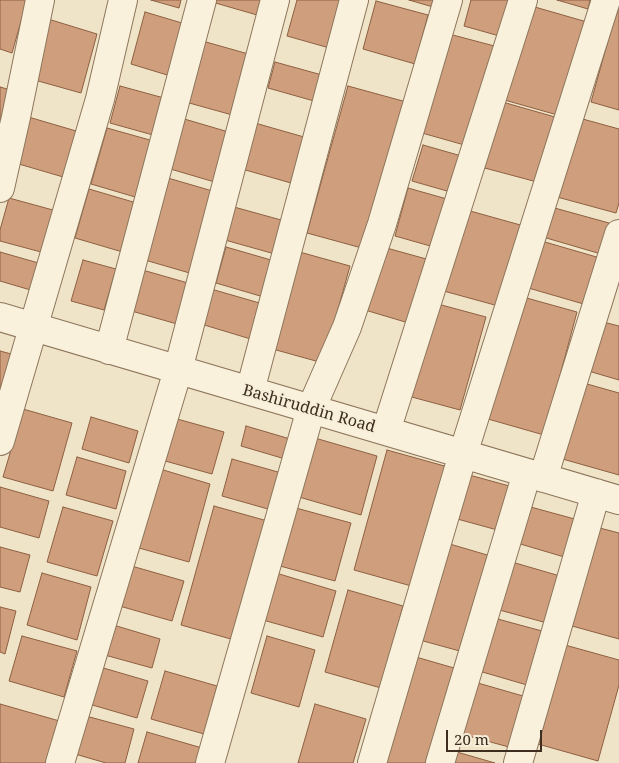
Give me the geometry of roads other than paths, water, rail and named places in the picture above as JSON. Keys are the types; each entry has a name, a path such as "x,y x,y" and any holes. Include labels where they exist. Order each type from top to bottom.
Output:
{"street":[{"path":"0,188 40,0"},
{"path":"0,440 100,99 123,0"},
{"path":"109,350 202,0"},
{"path":"60,763 178,370 275,0"},
{"path":"250,391 354,0"},
{"path":"210,763 311,409 347,326 382,224 448,0"},
{"path":"386,431 523,0"},
{"path":"372,763 463,454 606,0"},
{"path":"440,763 535,475 619,234"},
{"name":"Bashiruddin Road","path":"0,317 608,497"},
{"path":"518,763 608,497"}]}
